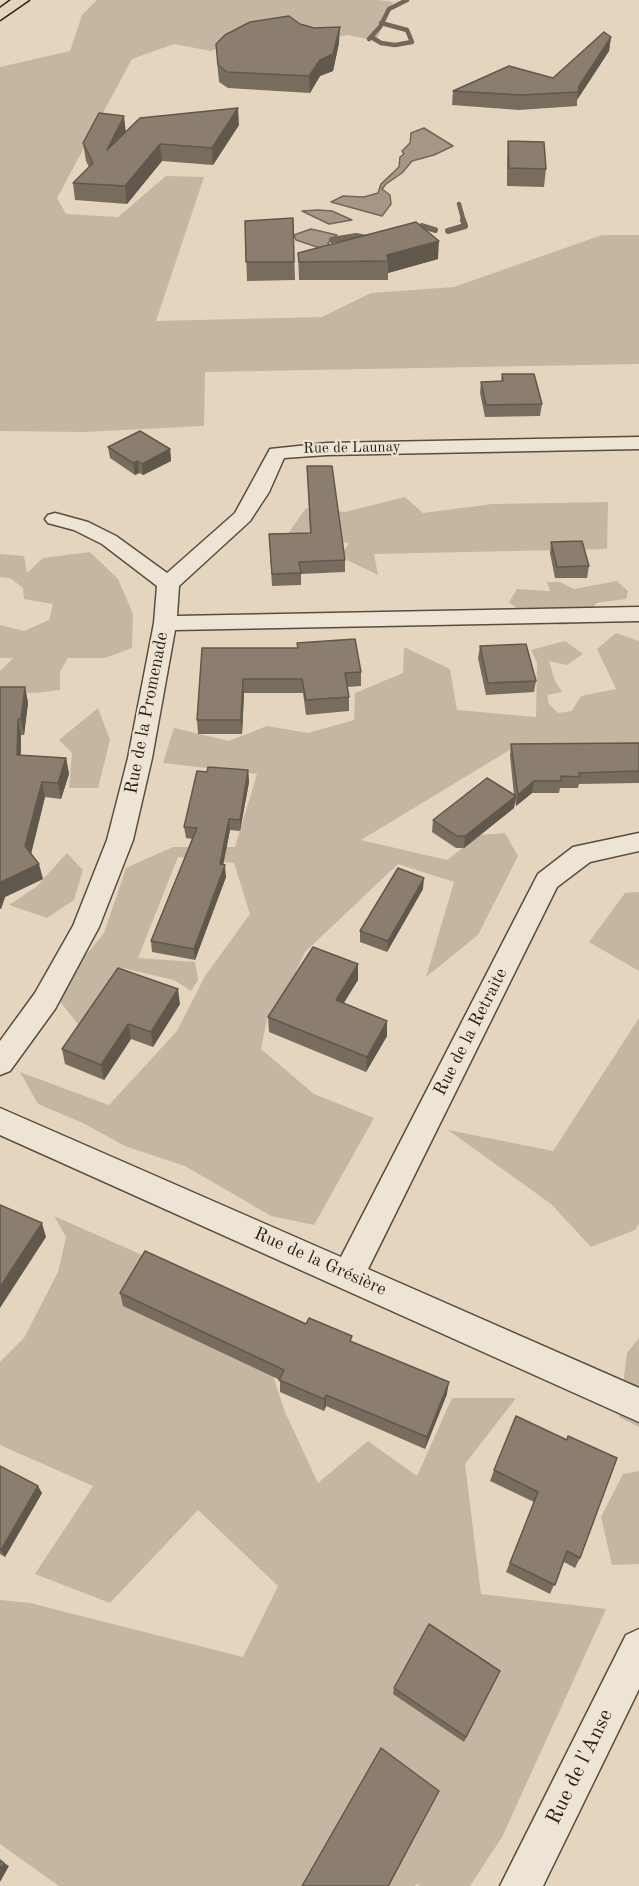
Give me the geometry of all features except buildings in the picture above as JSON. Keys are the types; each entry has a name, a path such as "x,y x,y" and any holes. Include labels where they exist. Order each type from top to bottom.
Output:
{"main road":[{"path":"0,15 21,0"}],"street":[{"name":"Rue de Launay","path":"168,584 243,517 259,492 277,453 294,450 639,443"},
{"path":"55,519 81,526 109,540 168,584 165,623"},
{"name":"Rue de la Promenade","path":"0,1063 45,1001 86,927 120,840 140,758 165,623 639,614"},
{"name":"Rue de la Retraite","path":"349,1274 547,881 582,854 639,842"},
{"name":"Rue de la Grésière","path":"0,1121 349,1274 639,1405"},
{"name":"Rue de l'Anse","path":"521,1886 639,1648"}],"shaded area":[{"path":"97,0 379,0 393,2 376,41 348,35 331,38 250,33 211,51 174,44 132,59 57,198 66,214 118,217 166,176 204,177 156,321 322,317 371,293 454,287 602,235 639,235 639,364 205,372 204,426 84,432 0,431 0,67 70,51 82,15"},
{"path":"424,128 453,146 434,155 412,161 402,173 386,184 382,189 390,195 391,204 382,216 331,202 343,196 364,197 378,193 381,184 399,167 400,157 404,154 402,151 410,143 411,133"},
{"path":"302,211 332,211 352,220 329,224"},
{"path":"311,229 337,235 328,243 330,248 326,250 296,240 294,235"},
{"path":"405,497 423,513 492,504 608,502 607,549 374,554 378,575 347,560 344,551 349,543 285,538 306,508 345,512"},
{"path":"90,552 118,579 133,614 132,648 105,658 68,658 60,672 60,690 36,693 0,692 0,671 13,658 0,658 0,625 24,631 49,620 53,604 24,599 23,588 10,578 0,577 0,554 24,556 27,573 43,558"},
{"path":"617,581 628,591 626,599 596,603 588,623 559,625 552,608 520,611 509,602 517,589 550,591 547,582 560,582 574,589"},
{"path":"616,633 639,641 639,744 513,748 361,840 447,860 479,835 505,833 518,856 478,935 426,977 454,882 398,864 305,952 293,978 267,1019 261,1049 314,1094 374,1118 314,1225 271,1216 185,1166 125,1146 83,1123 38,1104 20,1072 109,1105 177,1031 205,976 250,914 234,863 178,857 138,958 195,962 198,980 191,991 174,980 122,968 78,1024 54,994 104,933 126,868 173,847 235,847 257,774 163,763 174,728 229,741 267,726 308,733 354,720 355,693 403,673 404,647 450,669 457,710 536,717 537,663 531,650 565,641 583,654 567,665 549,661 555,681 562,692 547,695 549,704 558,713 572,711 581,696 616,689 597,649"},
{"path":"98,708 110,740 98,788 69,788 72,753 59,740"},
{"path":"67,853 83,870 74,900 47,918 9,905 36,887"},
{"path":"639,892 639,971 589,942 625,893"},
{"path":"639,1018 639,1223 635,1230 591,1247 551,1204 448,1130 553,1151"},
{"path":"54,1216 307,1328 270,1367 285,1412 318,1483 368,1441 417,1476 452,1398 516,1398 465,1464 481,1594 606,1609 502,1837 470,1886 418,1886 420,1883 414,1886 59,1886 0,1844 0,1600 30,1603 243,1657 278,1586 198,1510 110,1603 35,1574 93,1486 0,1445 0,1362 24,1338 58,1272 66,1237"},
{"path":"639,1338 639,1427 619,1417 627,1353"},
{"path":"639,1471 639,1564 612,1565 601,1517 623,1474"}],"waterway":[{"path":"382,23 389,9 407,0"},
{"path":"369,39 382,23"},
{"path":"371,37 381,43 395,45 412,42 407,30 382,23"},
{"path":"459,204 464,222"},
{"path":"448,231 465,226 463,220"},
{"path":"412,229 422,226 435,230"},
{"path":"332,240 356,236 372,239"}]}
